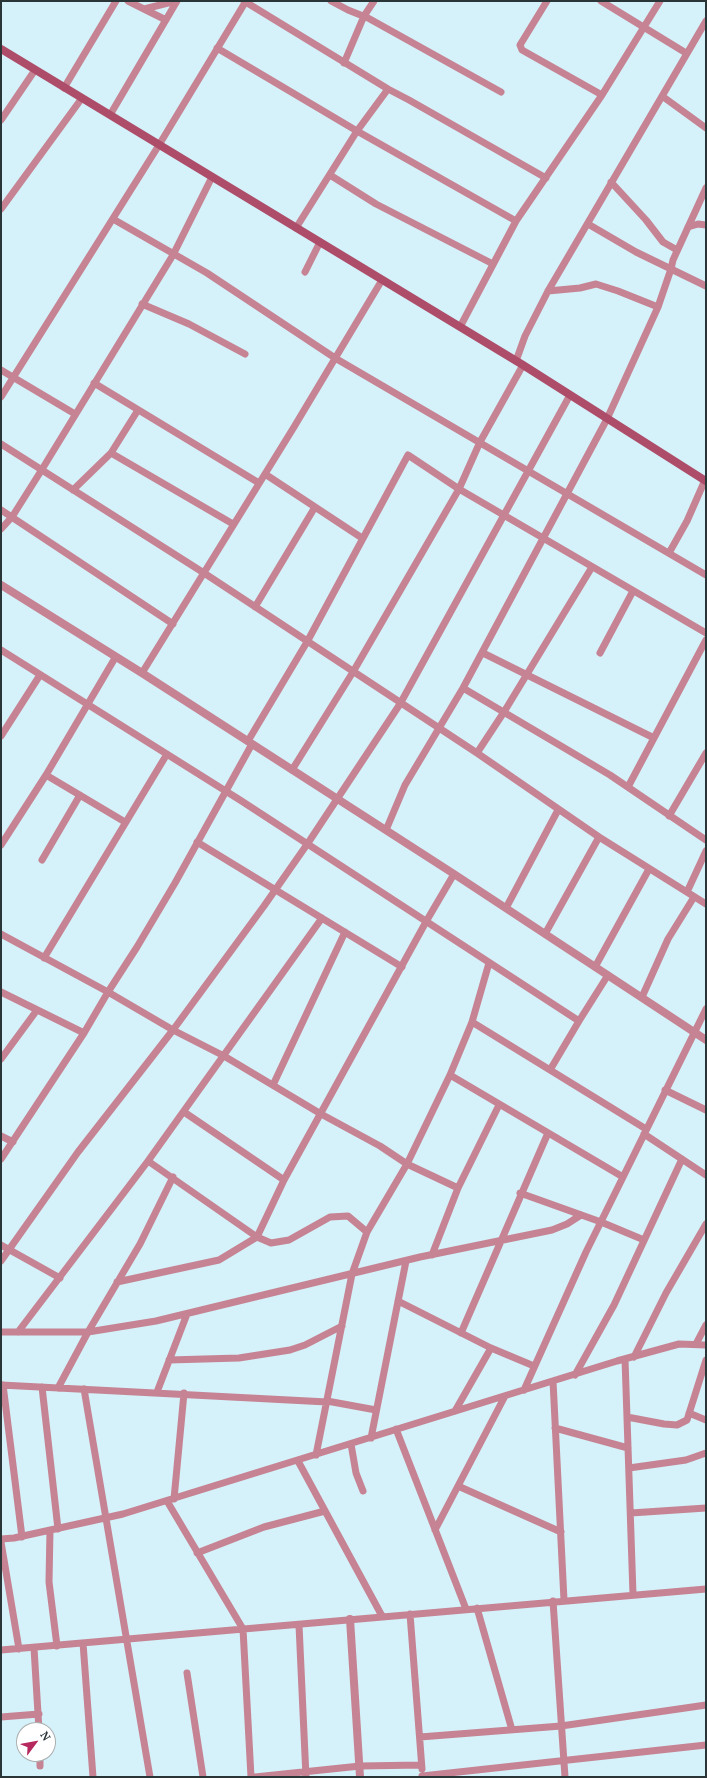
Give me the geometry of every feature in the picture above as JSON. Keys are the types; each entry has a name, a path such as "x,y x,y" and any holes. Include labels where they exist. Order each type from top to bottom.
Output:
{"main road":[{"path":"1,49 520,363 705,480"}],"street":[{"path":"64,88 116,1"},
{"path":"128,1 166,20"},
{"path":"144,9 176,1"},
{"path":"110,115 176,1"},
{"path":"1,398 159,145 245,1 388,89 410,100 546,178"},
{"path":"332,1 364,16 501,92"},
{"path":"344,63 364,16 374,1"},
{"path":"547,1 520,45 522,50 602,95"},
{"path":"460,328 516,221 602,95 660,1"},
{"path":"602,2 686,54"},
{"path":"292,770 353,672 459,489 480,442 520,363 526,336 548,291 706,22"},
{"path":"218,48 357,131 516,221"},
{"path":"1,120 35,70"},
{"path":"296,228 357,131 388,89"},
{"path":"662,96 706,128"},
{"path":"1,208 82,98"},
{"path":"330,174 376,204 493,264"},
{"path":"1,529 12,517 42,470 173,255 212,177"},
{"path":"611,182 646,220 663,242 677,250"},
{"path":"386,830 405,785 439,730 483,653 607,419 658,308 677,250 706,188"},
{"path":"113,219 206,273 336,358 706,575"},
{"path":"588,224 636,252 706,286"},
{"path":"688,227 698,224 706,226"},
{"path":"305,272 320,242"},
{"path":"142,673 336,358 382,280"},
{"path":"548,291 580,288 596,284 618,291 658,308"},
{"path":"142,304 189,324 245,354"},
{"path":"1,370 75,414"},
{"path":"94,383 259,483"},
{"path":"1,1261 78,1152 173,1030 308,844 400,704 570,395"},
{"path":"73,490 111,453 138,410"},
{"path":"1,444 204,573 439,730 477,753 558,810 706,904"},
{"path":"111,453 233,524"},
{"path":"1,1159 84,1033 168,896 250,742 307,642 408,455 459,489 504,514 633,592 706,633"},
{"path":"264,474 362,538"},
{"path":"669,553 687,521 705,480"},
{"path":"255,607 315,507"},
{"path":"1,510 173,624"},
{"path":"477,753 504,712 592,567"},
{"path":"1,585 250,742 546,934 706,1040"},
{"path":"600,653 633,592"},
{"path":"628,787 706,640"},
{"path":"1,652 225,790 579,1021"},
{"path":"483,653 654,738"},
{"path":"1,845 46,775 115,658"},
{"path":"1,736 40,675"},
{"path":"463,688 628,787 706,840"},
{"path":"669,816 706,753"},
{"path":"44,958 167,754"},
{"path":"46,775 125,822"},
{"path":"42,860 80,795"},
{"path":"506,908 558,810"},
{"path":"546,934 599,837"},
{"path":"197,842 402,966"},
{"path":"687,892 706,851"},
{"path":"595,967 649,869"},
{"path":"117,1282 219,1260 257,1237 284,1180 322,1114 426,920 454,874"},
{"path":"642,997 668,939 694,896"},
{"path":"18,1332 184,1112 322,918"},
{"path":"273,1085 345,932"},
{"path":"1,934 108,992 173,1030 224,1056 322,1114 380,1146 407,1164 458,1188"},
{"path":"316,1455 352,1274 367,1232 407,1164 450,1075 472,1022 489,963"},
{"path":"550,1070 608,975"},
{"path":"2,995 84,1033"},
{"path":"524,1390 601,1222 706,1009"},
{"path":"1,1059 37,1010"},
{"path":"472,1022 550,1070 645,1132 706,1175"},
{"path":"450,1075 623,1177"},
{"path":"665,1090 706,1110"},
{"path":"432,1255 458,1188 499,1104"},
{"path":"184,1112 284,1180"},
{"path":"461,1333 520,1193 548,1133"},
{"path":"1,1136 13,1142"},
{"path":"575,1374 614,1305 682,1159"},
{"path":"148,1161 257,1237 271,1243 289,1240 330,1217 348,1216 367,1232"},
{"path":"58,1388 88,1332 140,1244 173,1177"},
{"path":"520,1193 601,1222 644,1240"},
{"path":"1,1332 88,1332 156,1321 432,1255 552,1230 567,1224 581,1215"},
{"path":"634,1357 666,1293 706,1224"},
{"path":"1,1245 60,1278"},
{"path":"371,1438 406,1261"},
{"path":"398,1301 491,1348 534,1366"},
{"path":"157,1392 187,1314"},
{"path":"696,1344 706,1325"},
{"path":"169,1360 239,1358 290,1350 305,1345 342,1326"},
{"path":"19,1649 1,1541 106,1518 170,1500 625,1359 679,1344 706,1345"},
{"path":"455,1411 491,1348"},
{"path":"625,1359 634,1594"},
{"path":"627,1417 677,1425 687,1420 706,1360"},
{"path":"553,1381 564,1600"},
{"path":"22,1536 2,1385 184,1393 327,1402 376,1410"},
{"path":"42,1387 58,1529"},
{"path":"84,1389 150,1777"},
{"path":"184,1393 170,1500 198,1553 243,1629 251,1777"},
{"path":"435,1530 505,1396"},
{"path":"689,1413 706,1420"},
{"path":"555,1428 628,1448"},
{"path":"396,1429 466,1609"},
{"path":"351,1444 356,1473 363,1491"},
{"path":"629,1468 686,1460 706,1453"},
{"path":"298,1461 382,1616"},
{"path":"458,1486 561,1532"},
{"path":"630,1513 706,1508"},
{"path":"198,1553 264,1527 325,1511"},
{"path":"50,1530 49,1582 57,1646"},
{"path":"1,1650 299,1625 564,1600 706,1589"},
{"path":"553,1601 564,1777"},
{"path":"477,1608 512,1730"},
{"path":"410,1614 422,1776 706,1745"},
{"path":"350,1619 360,1777"},
{"path":"299,1625 306,1774"},
{"path":"82,1643 93,1777"},
{"path":"34,1648 39,1722"},
{"path":"187,1673 203,1777"},
{"path":"420,1737 561,1726 706,1705"},
{"path":"1,1717 39,1714"},
{"path":"255,1777 306,1774 360,1766 422,1765"}]}
